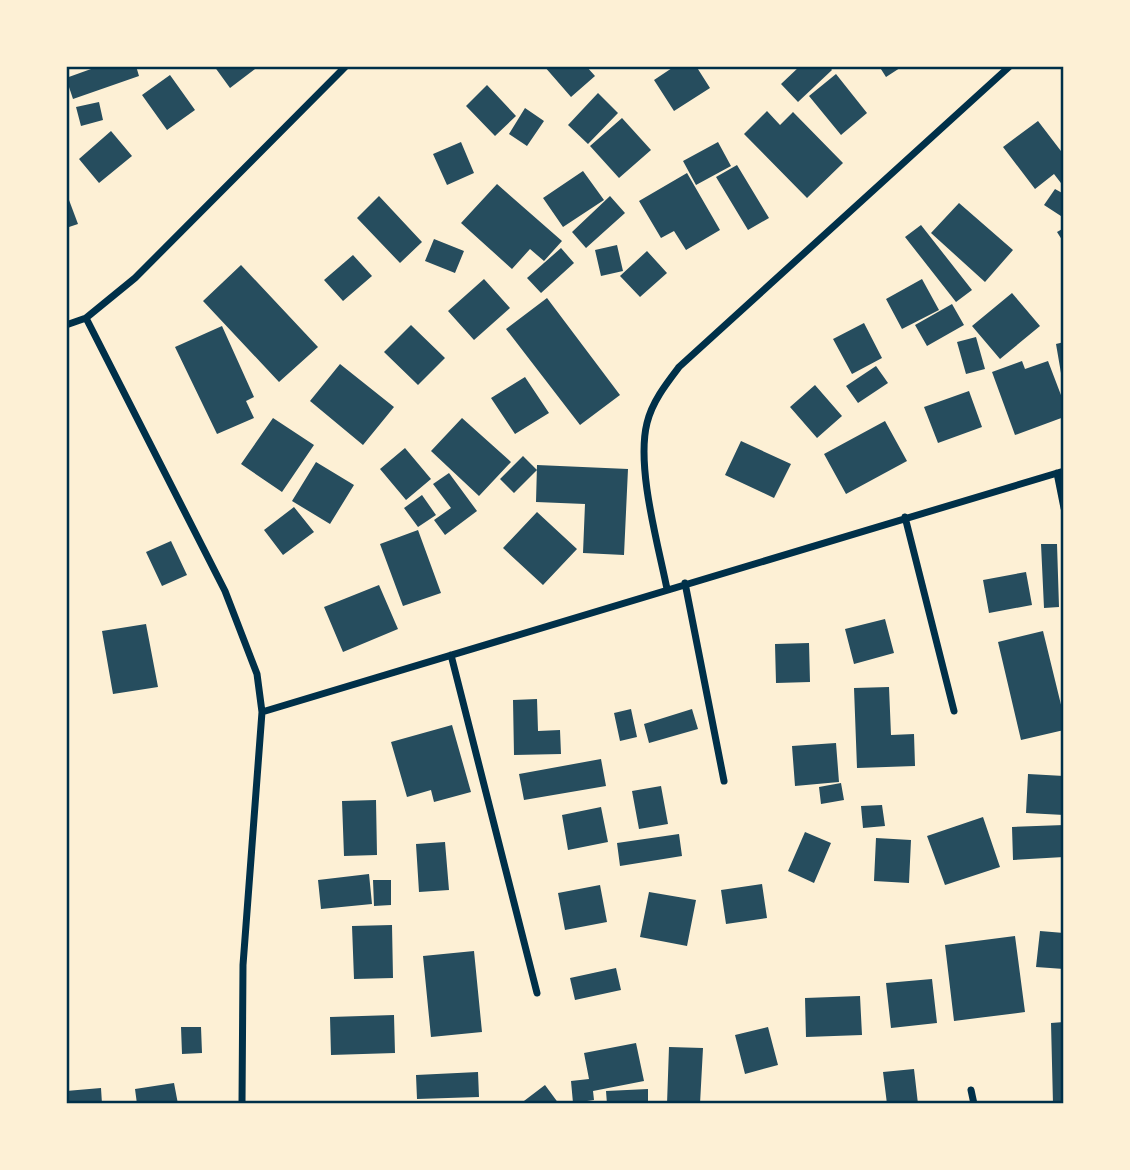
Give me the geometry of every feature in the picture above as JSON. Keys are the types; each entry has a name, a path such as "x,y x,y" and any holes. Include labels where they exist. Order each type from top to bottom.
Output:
{"street":[{"path":"66,325 86,318 180,235 346,66"},
{"path":"667,589 652,515 645,460 647,424 658,395 679,367 1010,66"},
{"path":"86,318 225,591 257,674 262,712 243,965 242,1104"},
{"path":"262,712 1060,472 1063,508"},
{"path":"905,517 954,711"},
{"path":"685,583 724,781"},
{"path":"451,654 537,993"},
{"path":"971,1090 974,1104"}],"building":[{"path":"90,66 136,66 139,76 73,99 66,78 91,69"},
{"path":"214,66 259,66 230,88"},
{"path":"544,66 586,66 595,76 571,97"},
{"path":"675,66 696,66 710,88 674,111 654,80"},
{"path":"800,66 829,66 832,70 798,102 781,84"},
{"path":"879,66 903,66 886,77"},
{"path":"836,74 867,113 841,135 809,96"},
{"path":"170,75 195,110 167,130 142,95"},
{"path":"487,85 516,116 495,136 466,106"},
{"path":"598,93 618,113 588,144 568,125"},
{"path":"99,102 103,120 81,126 76,107"},
{"path":"525,108 544,121 527,146 509,134"},
{"path":"767,111 780,125 793,112 843,163 807,198 744,134"},
{"path":"622,118 651,150 619,178 590,146"},
{"path":"1038,121 1064,155 1064,187 1054,174 1035,189 1003,147"},
{"path":"111,131 132,156 99,183 79,159"},
{"path":"461,142 474,173 447,185 433,154"},
{"path":"718,142 731,166 696,185 683,161"},
{"path":"737,165 769,218 748,230 716,177"},
{"path":"583,171 604,200 563,227 543,198"},
{"path":"687,173 720,230 686,250 674,231 661,238 639,201"},
{"path":"497,184 562,241 544,261 530,249 512,269 461,223"},
{"path":"1055,189 1064,194 1064,218 1044,205"},
{"path":"66,192 78,224 66,228"},
{"path":"379,196 422,242 400,263 357,218"},
{"path":"610,196 625,213 586,248 572,232"},
{"path":"959,203 1013,250 985,282 931,233"},
{"path":"921,225 972,290 956,302 905,237"},
{"path":"1064,228 1064,243 1057,232"},
{"path":"434,239 464,251 455,273 425,261"},
{"path":"617,245 623,271 601,276 595,250"},
{"path":"561,248 574,263 541,293 527,278"},
{"path":"647,251 667,273 640,297 620,276"},
{"path":"353,255 372,276 343,301 324,280"},
{"path":"241,265 318,347 279,382 203,301"},
{"path":"484,279 510,308 474,340 448,311"},
{"path":"922,279 939,310 902,329 886,299"},
{"path":"1012,293 1040,326 1000,359 972,326"},
{"path":"547,298 620,395 580,425 506,329"},
{"path":"952,304 964,325 927,346 915,325"},
{"path":"864,323 882,358 852,374 833,339"},
{"path":"411,325 445,358 418,385 384,352"},
{"path":"222,326 254,397 246,401 254,418 217,434 175,347"},
{"path":"976,337 985,369 966,374 957,342"},
{"path":"1064,342 1064,379 1062,379 1056,344"},
{"path":"1022,361 1025,369 1048,361 1064,403 1064,417 1015,435 992,372"},
{"path":"340,364 394,407 363,445 310,401"},
{"path":"876,366 888,383 858,403 846,386"},
{"path":"525,377 549,413 515,434 491,398"},
{"path":"815,385 842,416 817,438 790,407"},
{"path":"969,391 982,427 938,443 924,407"},
{"path":"273,418 314,445 282,492 241,464"},
{"path":"462,418 511,462 479,496 431,451"},
{"path":"885,421 907,461 846,494 824,454"},
{"path":"741,441 791,464 774,498 725,475"},
{"path":"405,448 431,479 406,500 380,469"},
{"path":"523,456 537,470 514,493 500,479"},
{"path":"316,462 354,485 330,524 292,501"},
{"path":"537,465 628,469 624,555 583,553 585,504 536,502"},
{"path":"449,473 477,511 445,535 434,520 451,508 433,484"},
{"path":"422,495 436,515 418,527 404,508"},
{"path":"294,507 314,532 283,555 264,530"},
{"path":"537,512 577,549 543,585 503,548"},
{"path":"418,530 441,593 403,606 380,544"},
{"path":"171,541 187,575 162,586 146,552"},
{"path":"1041,544 1057,544 1059,607 1044,608"},
{"path":"1026,572 1032,605 989,613 983,580"},
{"path":"379,585 398,629 343,652 324,607"},
{"path":"885,619 894,653 854,664 845,629"},
{"path":"146,624 158,687 113,694 102,631"},
{"path":"1043,631 1064,717 1064,730 1021,740 998,642"},
{"path":"809,643 810,682 776,683 775,644"},
{"path":"889,687 891,735 914,734 915,766 857,768 854,688"},
{"path":"537,699 538,731 560,730 561,754 514,755 513,700"},
{"path":"631,709 637,737 620,741 614,713"},
{"path":"692,709 698,729 649,743 644,724"},
{"path":"452,725 471,792 434,802 431,790 407,797 391,742"},
{"path":"836,743 839,782 795,786 792,746"},
{"path":"601,759 606,786 524,800 519,774"},
{"path":"1028,774 1064,776 1064,815 1026,813"},
{"path":"841,783 844,800 821,804 819,787"},
{"path":"661,786 668,824 639,829 632,791"},
{"path":"376,800 377,855 344,856 342,801"},
{"path":"882,805 885,826 863,828 861,806"},
{"path":"601,807 608,842 568,850 562,815"},
{"path":"983,817 1000,867 945,885 927,836"},
{"path":"1064,825 1064,857 1013,860 1012,827"},
{"path":"805,832 831,843 814,883 788,871"},
{"path":"679,834 682,856 620,866 617,843"},
{"path":"876,838 911,840 909,883 874,881"},
{"path":"445,842 449,890 419,892 416,844"},
{"path":"369,874 372,904 321,909 318,880"},
{"path":"373,880 391,880 391,905 374,906"},
{"path":"762,884 767,918 726,924 721,890"},
{"path":"600,885 607,922 565,930 558,893"},
{"path":"649,892 696,900 687,946 640,937"},
{"path":"392,925 393,978 354,979 352,926"},
{"path":"1040,931 1064,933 1064,969 1036,967"},
{"path":"1015,936 1025,1012 954,1021 945,945"},
{"path":"474,951 482,1032 431,1037 423,956"},
{"path":"616,968 621,990 575,1000 570,978"},
{"path":"932,979 937,1023 891,1028 886,983"},
{"path":"860,996 862,1035 806,1037 805,998"},
{"path":"394,1015 395,1053 331,1055 330,1017"},
{"path":"1064,1022 1064,1104 1053,1104 1051,1023"},
{"path":"181,1027 201,1027 202,1053 182,1054"},
{"path":"768,1027 778,1065 745,1074 735,1035"},
{"path":"636,1043 644,1081 593,1091 594,1100 573,1103 571,1081 589,1079 584,1053"},
{"path":"669,1047 703,1048 700,1104 667,1104"},
{"path":"914,1069 918,1104 887,1104 883,1072"},
{"path":"478,1072 479,1097 417,1099 416,1075"},
{"path":"174,1083 178,1104 137,1104 135,1089"},
{"path":"545,1085 559,1104 520,1104"},
{"path":"101,1088 102,1104 66,1104 66,1091"},
{"path":"648,1089 648,1104 607,1104 606,1091"}]}
